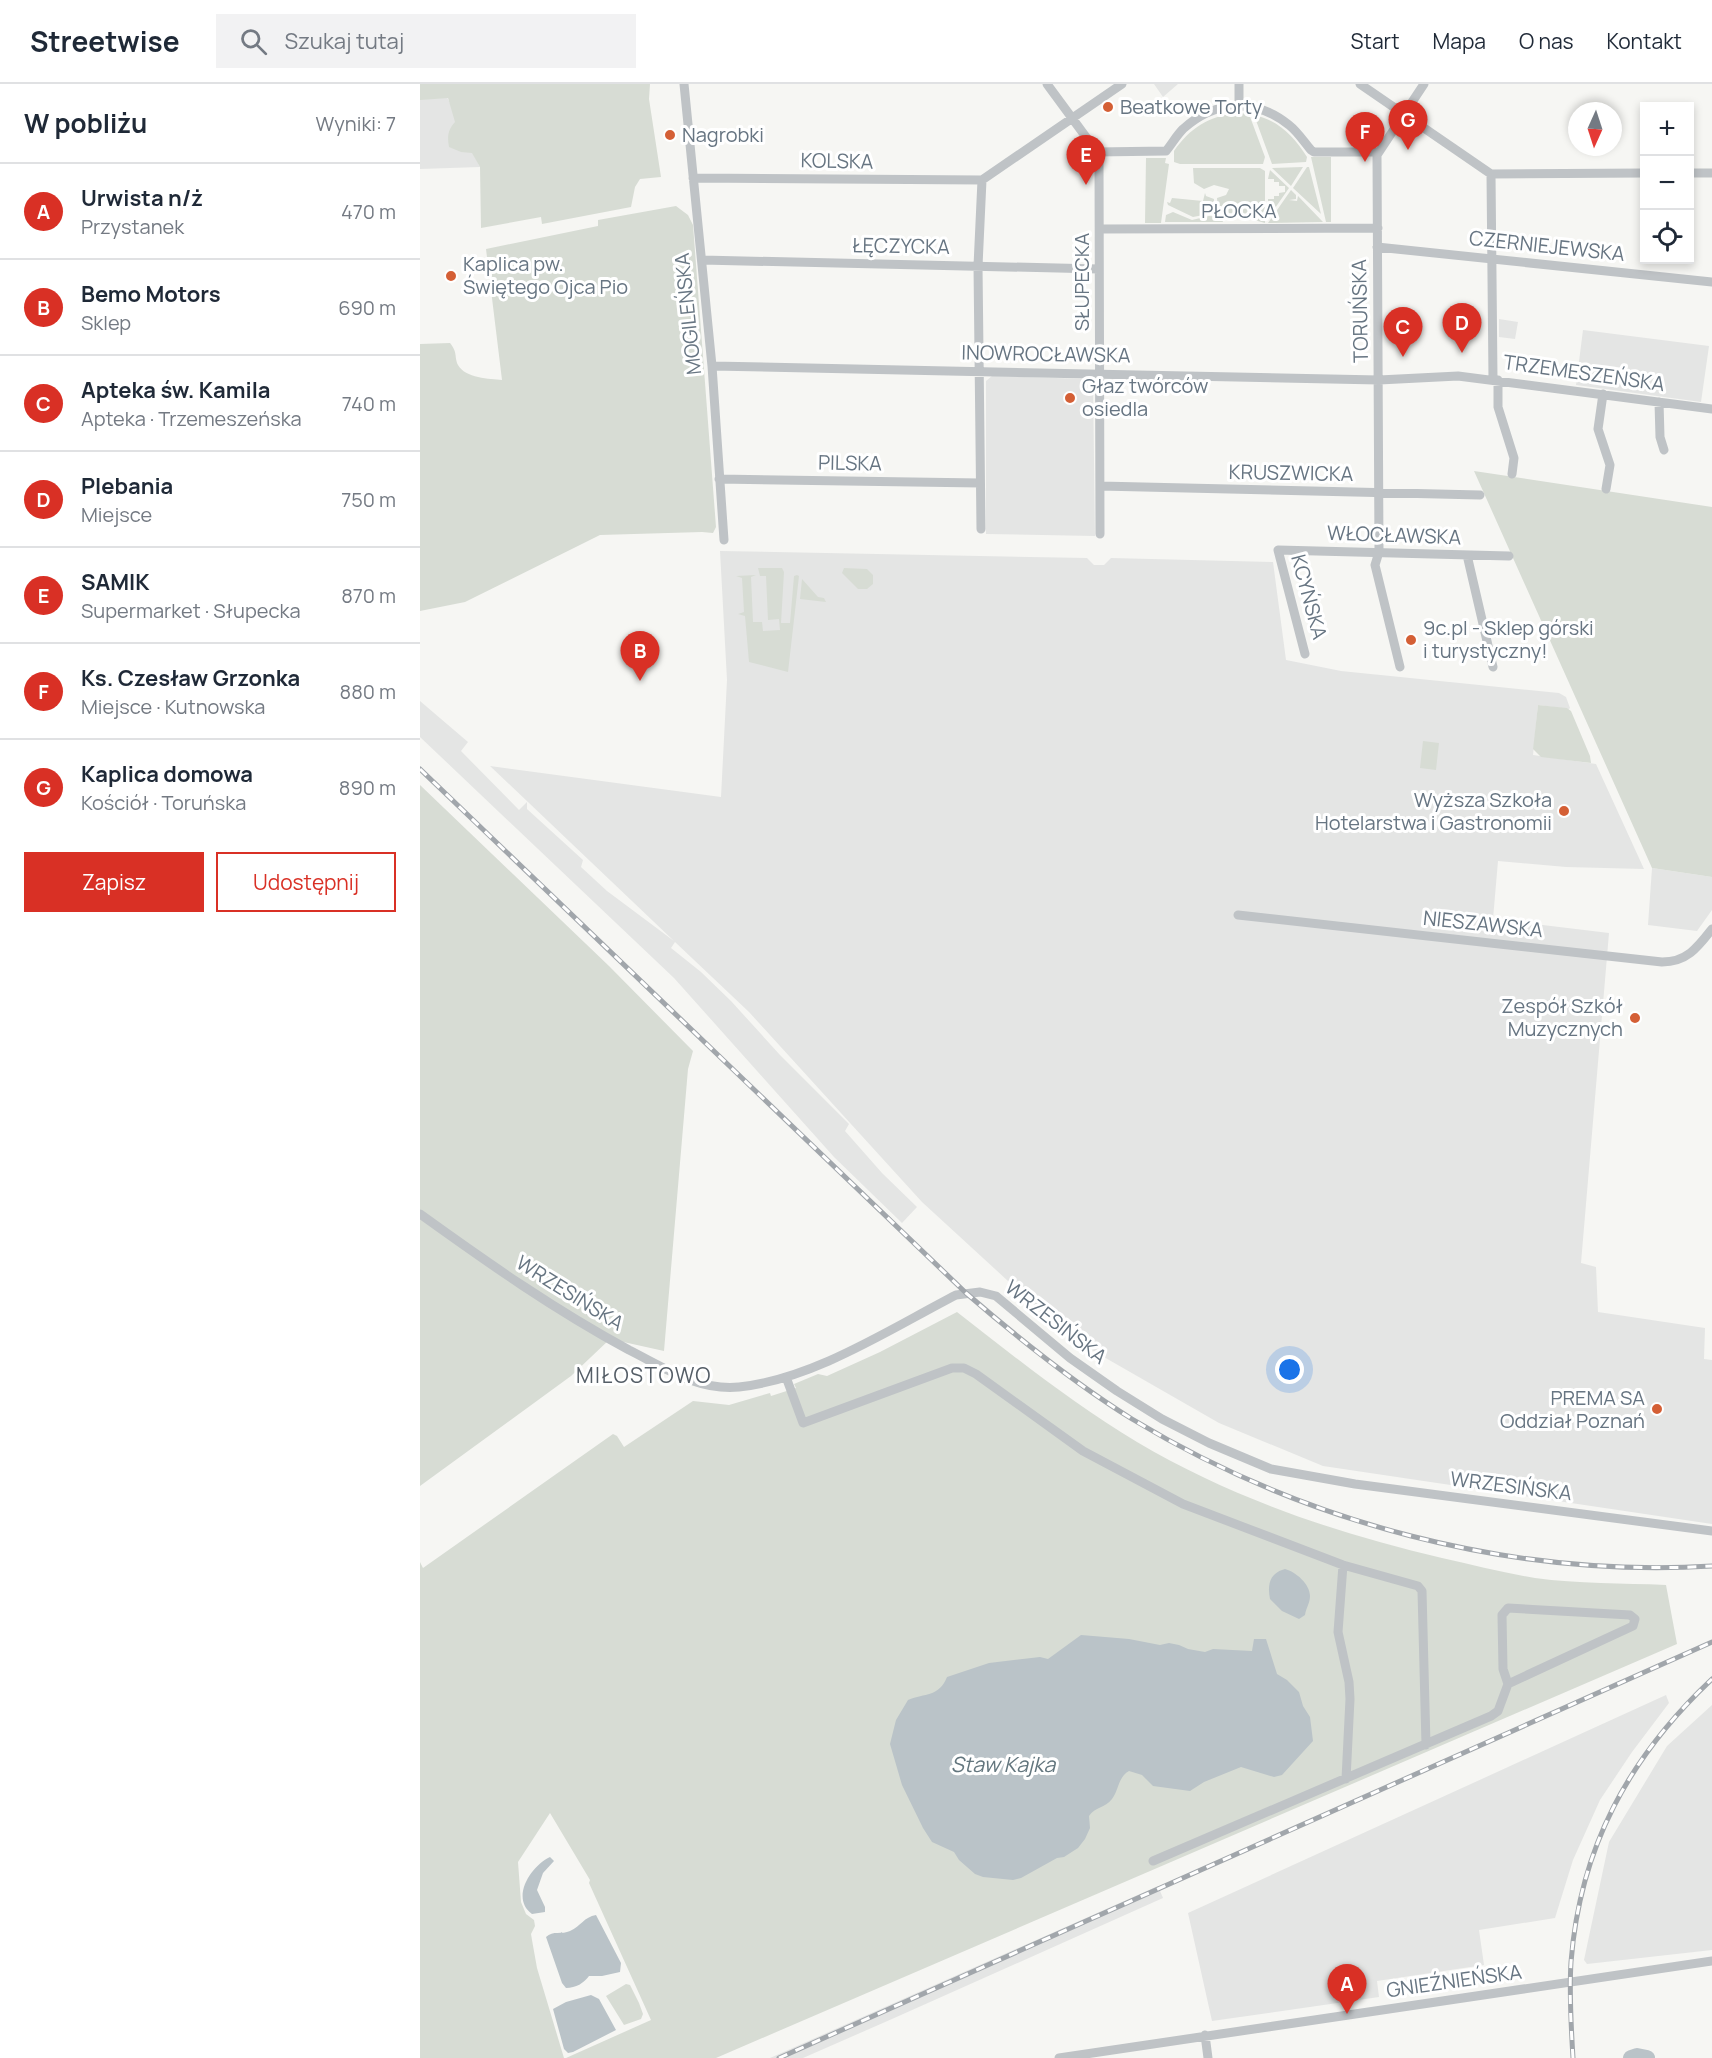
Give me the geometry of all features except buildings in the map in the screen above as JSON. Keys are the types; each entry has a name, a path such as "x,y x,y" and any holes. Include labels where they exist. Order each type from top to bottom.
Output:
{"street":[{"name":"MOGILEŃSKA","path":"684,84 712,366 724,540"},
{"path":"1047,84 1097,152 1166,151 1183,129 1196,119 1214,110 1239,105 1275,115 1296,131 1314,152 1379,152 1406,115 1424,84"},
{"path":"981,528 978,266 982,180 1122,84"},
{"path":"1239,84 1239,105"},
{"path":"1360,84 1491,174 1640,173"},
{"name":"SŁUPECKA","path":"1097,152 1100,229 1100,534"},
{"name":"TORUŃSKA","path":"1379,152 1377,247 1379,552 1375,565 1400,667"},
{"path":"1694,173 1712,173"},
{"path":"1491,174 1496,379 1498,407 1514,458 1512,474"},
{"name":"KOLSKA","path":"693,178 982,180"},
{"name":"PŁOCKA","path":"1100,229 1378,228"},
{"name":"CZERNIEJEWSKA","path":"1377,247 1712,282"},
{"name":"ŁĘCZYCKA","path":"702,261 1100,269"},
{"name":"INOWROCŁAWSKA","path":"712,366 1379,380"},
{"name":"TRZEMESZEŃSKA","path":"1379,380 1458,376 1496,379 1712,409"},
{"path":"1603,394 1598,429 1610,465 1606,489"},
{"path":"1659,402 1660,437 1664,450"},
{"name":"PILSKA","path":"719,479 980,483"},
{"name":"KRUSZWICKA","path":"1100,486 1480,495"},
{"name":"WŁOCŁAWSKA","path":"1278,550 1509,556"},
{"name":"KCYŃSKA","path":"1278,550 1305,654"},
{"path":"1467,555 1493,667"},
{"name":"NIESZAWSKA","path":"1238,915 1662,962 1676,961 1691,953 1712,930"},
{"name":"WRZESIŃSKA","path":"420,1214 544,1301 575,1320 683,1378 706,1386 746,1386 786,1377 885,1333 956,1296 988,1292 1004,1302 1070,1358 1117,1391 1162,1419 1209,1443 1271,1469 1355,1484 1712,1531"},
{"path":"786,1377 803,1423 924,1377 952,1368 964,1368 976,1374 1083,1451 1183,1504 1343,1565 1421,1588 1426,1745"},
{"path":"1343,1565 1338,1632 1349,1682 1350,1699 1346,1779"},
{"path":"1153,1861 1491,1716 1498,1711 1508,1684 1503,1669 1502,1615 1508,1608 1630,1615 1635,1619 1633,1626 1508,1684"},
{"name":"GNIEŹNIEŃSKA","path":"1059,2058 1712,1961"},
{"path":"1205,2035 1208,2058"}],"shaded area":[{"path":"420,84 650,84 649,99 661,177 640,179 635,187 631,207 542,224 541,217 481,228 480,167 472,153 461,152 449,147 449,133 455,122 448,98 420,100"},
{"path":"1154,84 1178,84 1163,97"},
{"path":"447,97 480,167 420,169 420,99"},
{"path":"1237,113 1249,114 1265,157 1263,164 1180,164 1174,162 1174,151 1201,124"},
{"path":"1254,115 1263,117 1285,130 1302,149 1307,157 1306,162 1272,164"},
{"path":"1311,157 1331,157 1331,222 1326,222"},
{"path":"1146,158 1166,158 1165,163 1169,164 1161,223 1145,223"},
{"path":"1303,167 1291,186 1272,168"},
{"path":"1309,167 1321,214 1293,188"},
{"path":"1193,168 1260,168 1265,171 1265,223 1218,210 1217,198 1226,195 1229,189 1214,185 1204,189 1194,183"},
{"path":"1270,170 1289,188 1268,218 1268,199 1274,199 1274,196 1285,192 1285,186 1279,186 1279,182 1274,182 1274,179 1268,179"},
{"path":"1291,190 1296,195 1296,199 1289,200 1297,201 1298,196 1323,222 1268,223"},
{"path":"1205,193 1206,196 1214,199 1214,213 1193,217 1168,205 1167,202 1170,203 1172,198 1203,201"},
{"path":"676,206 688,215 693,225 716,527 713,533 600,535 465,602 420,611 420,344 450,343 458,365 466,373 502,380 486,249 598,226 598,220"},
{"path":"1173,212 1192,220 1209,216 1221,217 1223,222 1165,222 1166,215"},
{"path":"1499,319 1518,322 1515,339 1499,337"},
{"path":"1583,330 1709,346 1701,402 1576,385"},
{"path":"992,376 1088,379 1093,384 1095,536 986,534 986,381"},
{"path":"1474,471 1712,507 1712,877 1652,868"},
{"path":"720,551 1087,558 1094,565 1104,565 1111,558 1273,562 1286,660 1341,671 1559,693 1566,697 1569,709 1538,705 1533,755 1596,764 1644,869 1566,867 1498,861 1493,919 1609,933 1581,1263 1596,1267 1598,1312 1705,1328 1704,1359 1712,1360 1712,1524 1323,1466 1219,1423 1069,1337 922,1202 749,1012 675,942 671,948 701,972 731,1001 780,1055 849,1124 845,1131 882,1173 917,1207 902,1223 834,1157 674,978 420,737 420,701 468,742 461,751 519,810 527,802 527,809 583,860 581,867 607,891 674,941 490,766 721,797 727,680"},
{"path":"758,568 782,568 784,572 781,623 790,623 794,576 799,576 788,672 749,662 745,616 738,614 744,612 742,578 736,576 756,575 751,577 753,622 762,622 763,631 780,630 779,619 768,620 766,576 760,576"},
{"path":"844,568 867,569 873,575 873,584 867,589 858,589 842,573"},
{"path":"802,579 818,597 824,598 826,602 800,599"},
{"path":"1538,705 1567,708 1571,711 1591,763 1541,757 1533,749"},
{"path":"1423,741 1439,743 1436,770 1420,768"},
{"path":"420,785 609,966 693,1051 688,1069 664,1351 610,1339 571,1376 420,1486"},
{"path":"1652,868 1712,877 1712,910 1697,931 1648,925"},
{"path":"957,1312 1067,1396 1137,1442 1210,1480 1285,1512 1402,1548 1523,1576 1568,1581 1666,1585 1677,1644 716,2058 566,2058 651,2020 589,1883 590,1880 550,1813 518,1862 521,1902 526,1914 534,1920 535,1926 531,1934 537,1968 564,2058 420,2058 420,1562 423,1568 613,1434 624,1447 693,1401 729,1405 796,1388 794,1384 818,1374 827,1376 880,1352"},
{"path":"1666,1695 1669,1703 1600,1800 1573,1860 1555,1918 1479,1930 1484,1965 1377,1981 1379,1997 1212,2021 1188,1913"},
{"path":"1712,1705 1712,1950 1587,1964 1584,1960 1609,1842 1667,1746"},
{"path":"1158,1886 1163,1898 892,2019 803,2058 770,2058"},
{"path":"626,1984 630,1985 643,2014 641,2019 624,2025 606,1996"}],"water":[{"path":"1285,1569 1302,1579 1308,1587 1310,1599 1305,1615 1299,1619 1282,1611 1270,1599 1269,1589 1273,1576"},
{"name":"Staw Kajka","path":"1081,1635 1129,1639 1160,1645 1169,1643 1205,1652 1213,1649 1252,1651 1254,1639 1266,1639 1277,1674 1299,1692 1303,1706 1310,1717 1313,1741 1282,1775 1274,1777 1241,1767 1204,1782 1190,1791 1153,1786 1142,1775 1129,1771 1121,1780 1112,1799 1089,1816 1090,1828 1078,1848 1021,1878 1013,1880 975,1874 959,1860 954,1852 932,1842 923,1828 902,1785 890,1744 896,1720 908,1700 936,1691 947,1677 989,1663 1040,1657 1048,1659"},
{"path":"550,1857 554,1861 543,1873 537,1890 545,1912 532,1914 523,1900 523,1891 536,1867"},
{"path":"596,1915 621,1963 620,1972 589,1976 579,1985 566,1988 562,1983 546,1937 570,1931"},
{"path":"591,1995 599,1999 616,2030 568,2053 564,2049 553,2009 566,2002"}],"waterway":[{"path":"1631,2058 1637,2056 1647,2058"}],"railway":[{"path":"420,769 966,1293 1047,1359 1132,1419 1198,1456 1267,1488 1338,1514 1411,1536 1486,1552 1561,1563 1636,1567 1712,1566"},
{"path":"779,2058 1712,1642"},
{"path":"1573,2058 1571,1962 1576,1920 1585,1880 1598,1842 1633,1772 1682,1709 1712,1679"}],"place":[{"name":"Beatkowe Torty","path":"1108,107"},
{"name":"Nagrobki","path":"670,135"},
{"name":"Kaplica domowa","path":"1408,150"},
{"name":"Ks. Czesław Grzonka","path":"1365,162"},
{"name":"SAMIK","path":"1086,185"},
{"name":"Kaplica pw. Świętego Ojca Pio","path":"451,276"},
{"name":"Plebania","path":"1462,353"},
{"name":"Apteka św. Kamila","path":"1403,357"},
{"name":"Głaz twórców osiedla","path":"1070,398"},
{"name":"9c.pl - Sklep górski i turystyczny!","path":"1411,640"},
{"name":"Bemo Motors","path":"640,681"},
{"name":"Wyższa Szkoła Hotelarstwa i Gastronomii","path":"1564,811"},
{"name":"Zespół Szkół Muzycznych","path":"1635,1018"},
{"name":"PREMA SA Oddział Poznań","path":"1657,1409"},
{"name":"Urwista n/ż","path":"1347,2014"}],"district":[{"name":"MIŁOSTOWO","path":"644,1376"}]}
